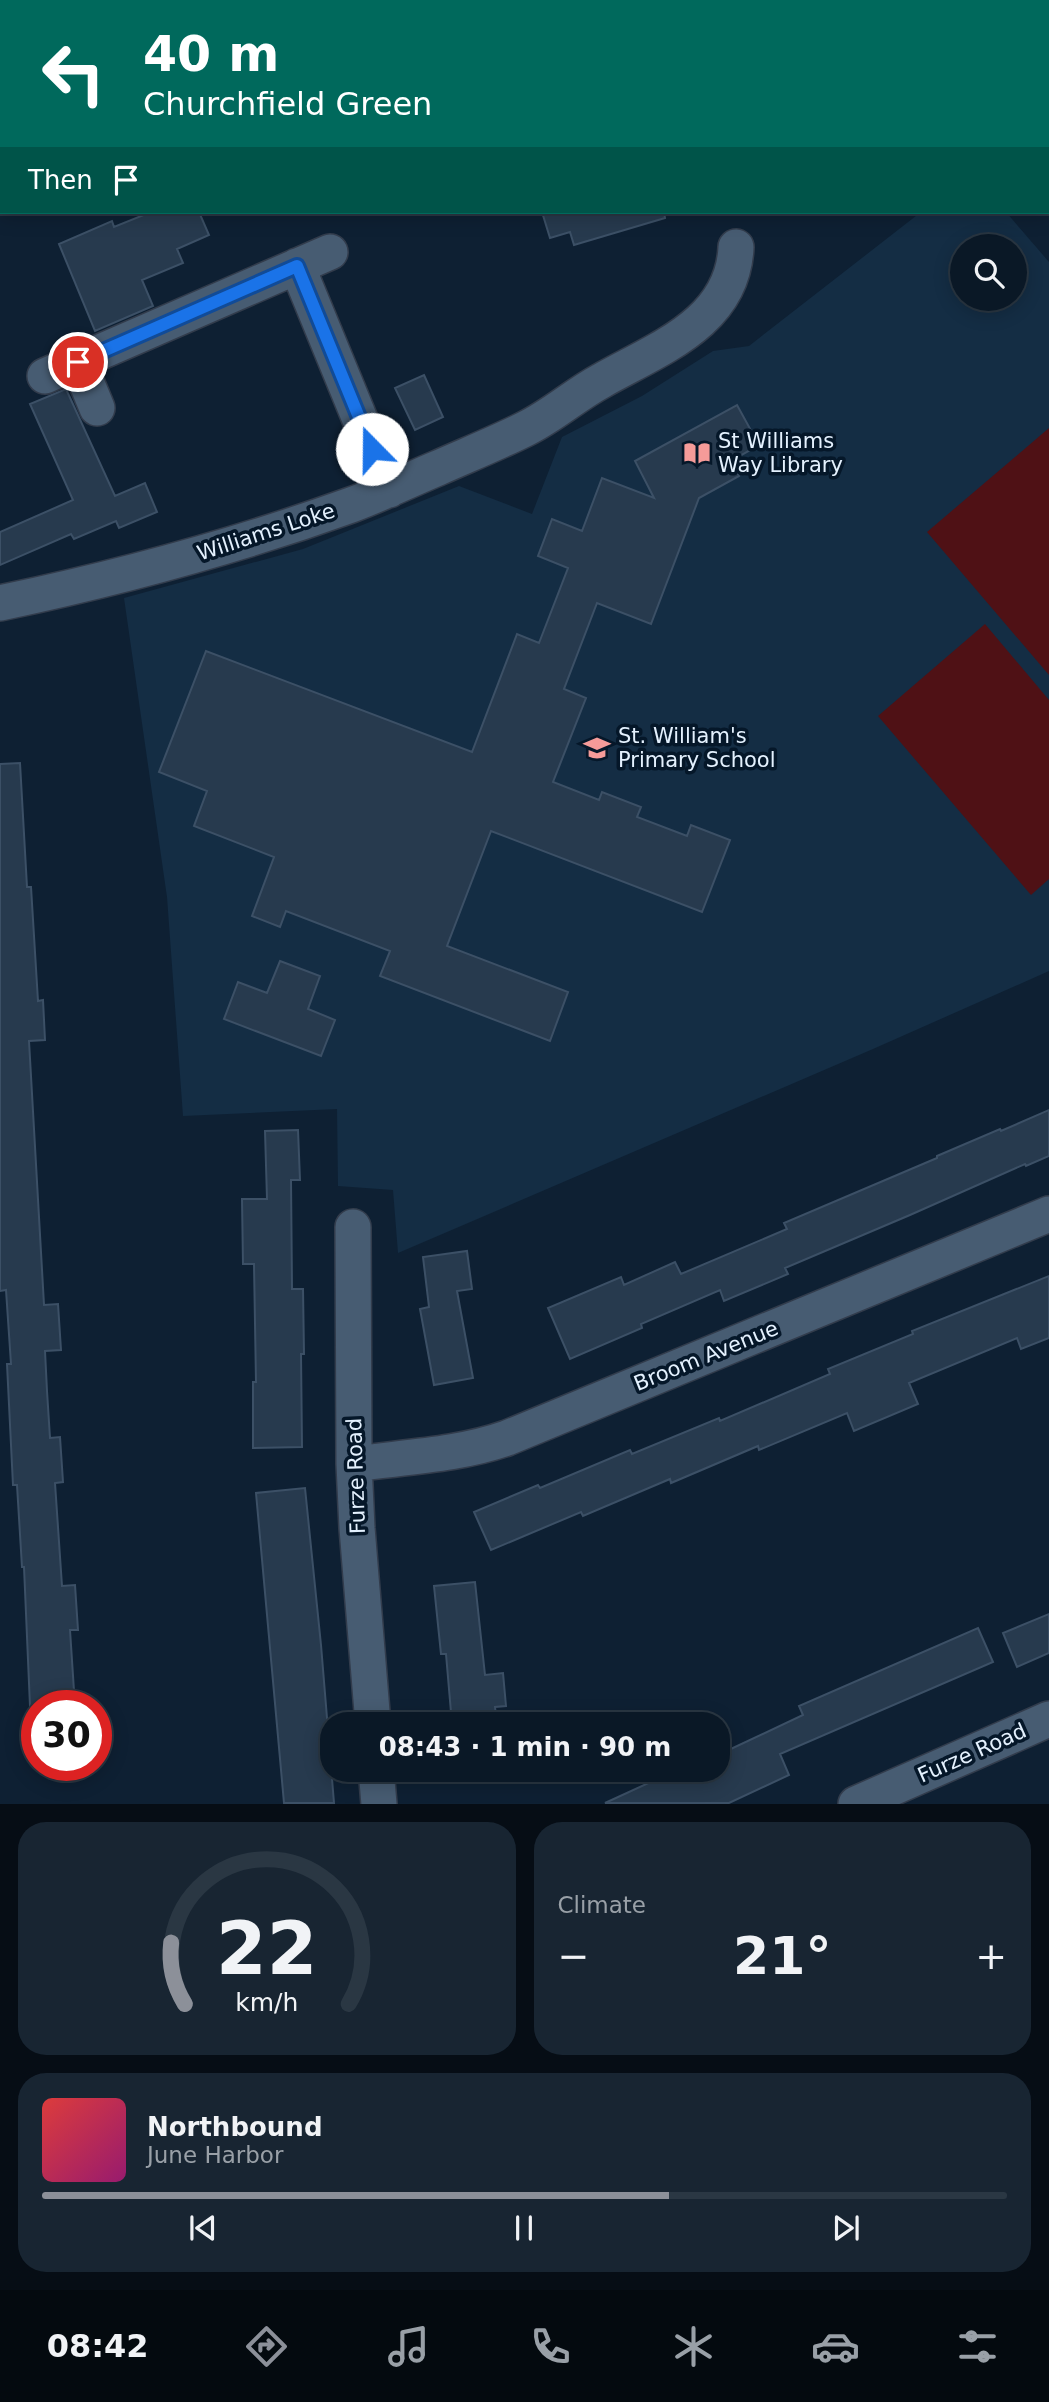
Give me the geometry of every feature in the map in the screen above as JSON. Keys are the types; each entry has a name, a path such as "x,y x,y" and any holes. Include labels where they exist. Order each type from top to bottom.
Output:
{"street":[{"name":"Williams Loke","path":"0,603 156,567 265,533 389,490 528,428 601,381 664,348 702,321 721,295 735,262 736,247"},
{"path":"45,376 330,253"},
{"path":"297,266 389,490"},
{"path":"78,362 97,408"},
{"name":"Broom Avenue","path":"354,1464 463,1450 508,1438 1049,1214"},
{"name":"Furze Road","path":"354,1227 354,1464 372,1712"},
{"name":"Furze Road","path":"856,1804 1049,1719"},
{"path":"377,1782 379,1804"}],"shaded area":[{"name":"St. William's Primary School","path":"918,214 1008,214 1025,234 950,234 950,311 1027,311 1027,236 1049,262 1049,971 398,1253 393,1190 338,1186 337,1109 183,1116 167,897 124,598 303,549 459,486 532,514 562,437 642,396 713,351 749,346"},
{"path":"1049,428 1049,675 927,532"},
{"path":"985,624 1049,700 1049,879 1031,895 878,716"}],"building":[{"path":"146,214 200,214 209,235 177,249 183,263 142,280 153,306 95,331 59,244 112,221 114,227"},
{"path":"543,214 664,214 665,218 574,245 570,232 550,238"},
{"path":"424,375 443,417 415,430 395,388"},
{"path":"66,389 115,496 145,483 157,512 119,528 116,521 74,539 71,534 0,565 0,532 73,500 30,404"},
{"path":"737,405 759,445 731,461 739,476 699,498 651,624 597,603 564,689 586,698 553,782 599,800 602,792 641,807 637,817 687,836 691,825 730,840 702,912 491,831 447,946 568,992 550,1041 380,976 390,951 286,911 280,927 252,916 274,857 194,826 207,791 159,772 206,651 472,752 517,634 539,643 568,568 538,556 552,519 582,531 602,478 654,498 635,461"},
{"path":"20,763 27,887 31,887 38,1001 43,1000 45,1040 29,1041 44,1305 58,1304 61,1350 45,1351 50,1438 60,1437 63,1482 55,1483 62,1586 75,1585 78,1630 70,1630 74,1690 29,1690 24,1567 17,1485 13,1485 7,1364 11,1364 6,1290 0,1291 0,764"},
{"path":"280,961 320,976 308,1009 335,1020 321,1056 224,1019 238,982 267,993"},
{"path":"1049,1110 1049,1156 785,1268 788,1274 724,1301 720,1290 641,1324 642,1328 570,1359 548,1308 621,1277 624,1285 675,1262 681,1274 787,1229 784,1223"},
{"path":"298,1130 300,1180 291,1180 292,1289 303,1289 302,1447 253,1448 253,1382 256,1382 254,1264 243,1264 242,1199 267,1199 265,1131"},
{"path":"467,1251 472,1289 457,1291 473,1378 434,1385 420,1309 429,1307 423,1257"},
{"path":"1049,1276 1049,1338 1021,1349 1017,1338 909,1383 918,1404 854,1431 847,1413 759,1450 758,1446 671,1483 670,1479 583,1516 581,1512 491,1550 474,1512 630,1450 632,1454 719,1418 720,1421 830,1374 828,1369 913,1334 912,1331"},
{"path":"305,1488 327,1712 320,1712 320,1782 332,1782 334,1803 284,1803 256,1493"},
{"path":"475,1582 485,1675 503,1673 506,1706 495,1707 496,1712 451,1712 446,1654 441,1654 434,1586"},
{"path":"1049,1614 1049,1653 1017,1667 1003,1633"},
{"path":"978,1628 993,1662 780,1754 789,1775 729,1803 605,1803 651,1782 730,1782 730,1749 803,1715 799,1706"}],"place":[{"name":"St Williams Way Library","path":"697,453"},
{"name":"St. William's Primary School","path":"597,748"}],"route":[{"path":"78,362 297,266 372,449"}]}
